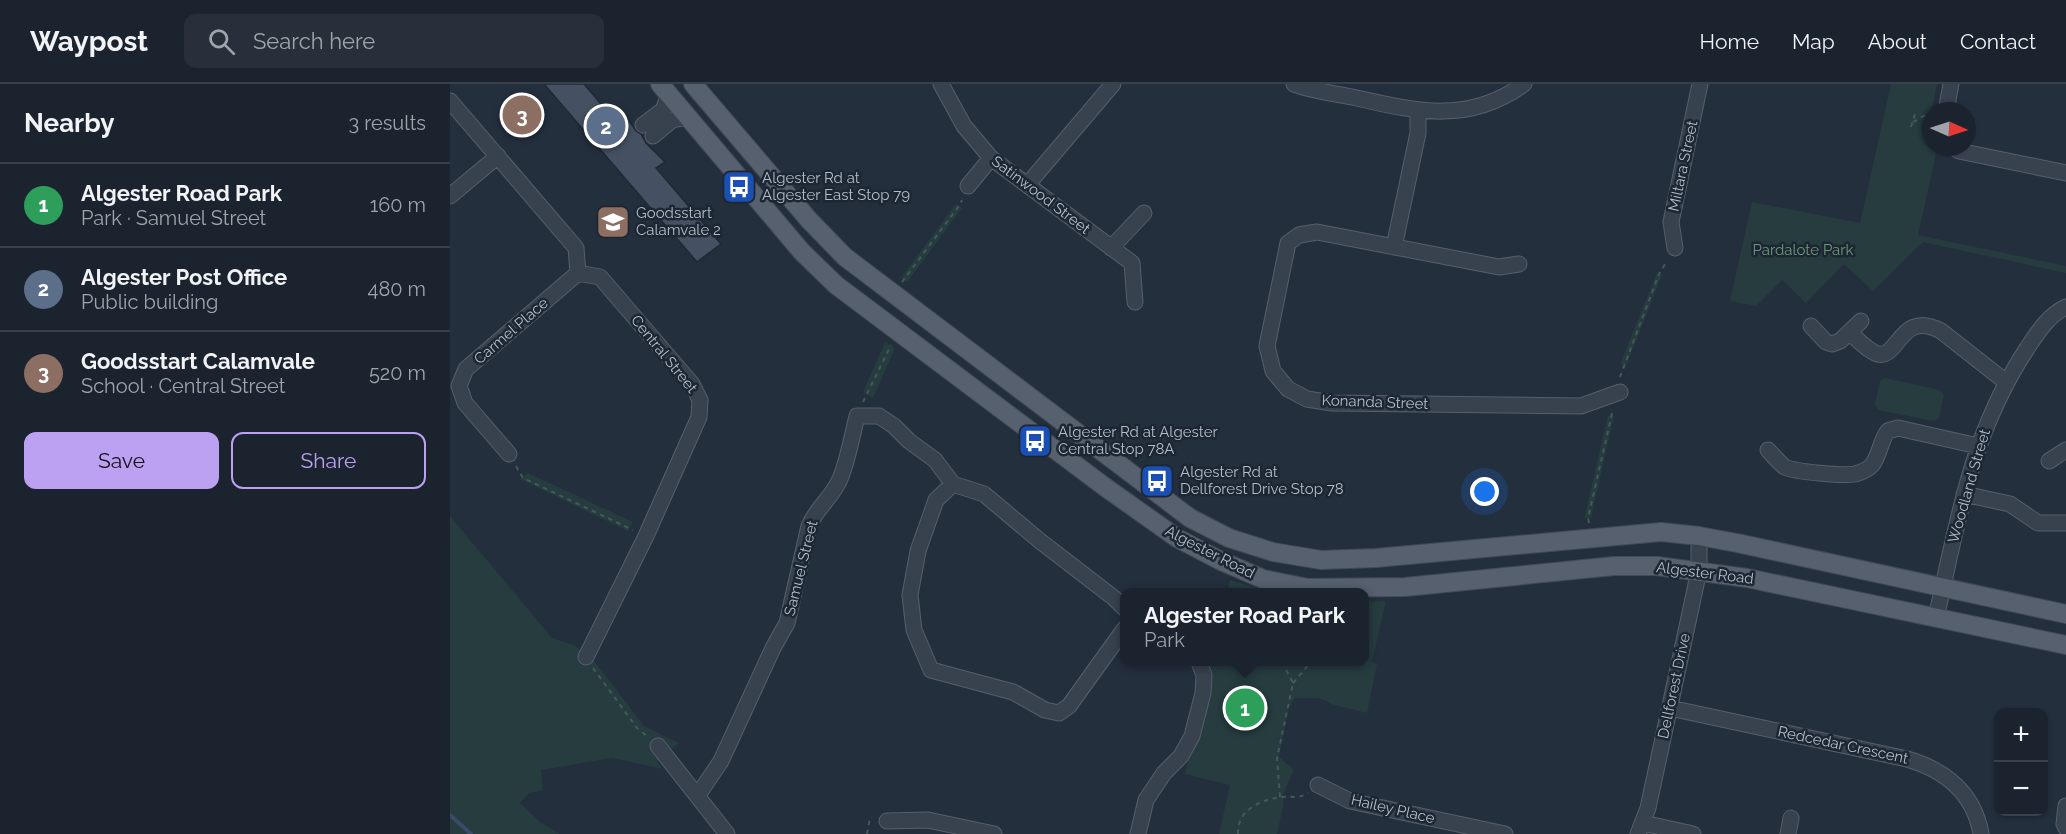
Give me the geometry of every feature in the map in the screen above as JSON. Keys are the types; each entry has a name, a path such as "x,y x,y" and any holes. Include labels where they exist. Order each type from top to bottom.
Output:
{"main road":[{"name":"Algester Road","path":"693,84 809,220 845,257 1190,518 1229,538 1273,552 1321,560 1376,558 1661,532 1699,536 2066,614"},
{"name":"Algester Road","path":"665,90 811,260 836,285 1105,487 1177,538 1263,579 1308,588 1405,586 1614,566 1657,566 1747,578 2066,645"}],"street":[{"name":"Satinwood Street","path":"941,84 964,126 991,158 1132,263 1135,302"},
{"path":"1028,184 1113,84"},
{"path":"1294,84 1418,111 1446,112 1483,106 1512,93 1524,84"},
{"name":"Miltara Street","path":"1675,248 1671,222 1700,84"},
{"path":"1948,102 1952,84"},
{"path":"665,90 663,110 648,131 672,120 688,117"},
{"path":"450,101 576,248 578,273"},
{"path":"1418,111 1418,133 1394,247 1499,267 1519,264"},
{"path":"1976,154 2066,172"},
{"path":"450,196 498,156"},
{"path":"968,186 991,158"},
{"path":"1112,248 1144,213"},
{"name":"Konanda Street","path":"1394,247 1317,232 1299,235 1288,243 1267,346 1273,371 1288,389 1307,399 1332,403 1581,406 1620,392"},
{"name":"Carmel Place","path":"509,454 465,403 459,386 466,369 578,273"},
{"name":"Central Street","path":"578,273 600,278 692,384 700,400 699,417 646,536 586,657"},
{"name":"Woodland Street","path":"1936,618 1964,494 1978,446 2006,382 2041,328 2066,307"},
{"path":"1811,326 1826,342 1832,344 1840,341 1861,321"},
{"path":"1849,332 1875,353 1882,354 1889,352 1913,326 1922,324 1932,326 2006,382"},
{"path":"857,416 879,416 894,426 909,441 935,460 953,484 984,494 1120,604"},
{"name":"Samuel Street","path":"698,795 721,761 772,648 787,623 809,526 815,512 832,495 840,478 857,416"},
{"path":"1768,450 1784,466 1796,471 1852,474 1863,472 1871,466 1883,437 1888,431 1898,429 1978,446"},
{"path":"2049,461 2066,450"},
{"path":"953,484 936,500 918,552 910,595 914,630 931,670 1013,692 1045,710 1059,713 1069,706 1120,635"},
{"path":"1964,494 2010,504 2038,523 2066,523"},
{"name":"Dellforest Drive","path":"1641,829 1670,708 1699,570 1699,536"},
{"path":"1138,834 1146,800 1164,774 1181,756 1192,736 1203,693 1204,675 1201,666"},
{"name":"Redcedar Crescent","path":"1670,708 1929,765 1950,780 1968,798 1979,822 1981,834"},
{"path":"658,746 727,834"},
{"name":"Hailey Place","path":"1318,785 1350,801 1505,834"},
{"path":"1788,834 1791,818"},
{"path":"887,821 928,820 994,834"},
{"path":"1641,829 1693,834"}],"path":[{"path":"1911,127 1915,114"},
{"path":"1913,122 1922,117"},
{"path":"894,295 959,206 968,186"},
{"path":"1590,527 1588,518 1613,408 1620,392 1620,375 1659,274 1675,248"},
{"path":"857,416 890,346 900,332"},
{"path":"509,454 523,478 646,536"},
{"path":"586,657 637,728 658,746"},
{"path":"1284,666 1293,683"},
{"path":"1280,797 1277,758 1293,683 1308,666"},
{"path":"1238,834 1241,817 1248,810 1265,800 1280,797 1301,798 1318,785"}],"green space":[{"name":"Pardalote Park","path":"1891,84 1937,84 1933,102 1922,102 1922,156 1936,156 1918,235 2066,266 2066,273 1923,242 1873,291 1844,264 1806,303 1782,280 1756,306 1730,301 1752,202 1860,223"},
{"path":"956,204 962,208 907,282 901,278"},
{"path":"1657,273 1662,275 1626,366 1620,364"},
{"path":"885,342 895,348 873,398 863,392"},
{"path":"1885,378 1940,390 1944,395 1939,418 1934,421 1878,410 1875,404 1880,381"},
{"path":"1608,416 1614,416 1591,518 1584,519"},
{"path":"528,473 633,522 628,531 520,479"},
{"path":"450,516 552,638 574,645 595,662 644,726 679,743 657,762 663,769 612,758 541,770 543,790 529,793 520,803 541,823 560,834 450,834"},
{"path":"1230,580 1257,588 1228,588"},
{"path":"1386,601 1372,662 1377,664 1367,713 1334,705 1319,698 1294,698 1288,710 1279,757 1294,770 1283,794 1283,807 1277,834 1219,834 1230,785 1185,774 1210,666 1369,666 1369,602"}],"building":[{"path":"544,84 584,84 617,123 626,116 646,143 665,162 656,168 721,244 697,262"}],"waterway":[{"path":"450,815 471,834"}],"place":[{"name":"Goodsstart Calamvale","path":"522,115"},
{"name":"Algester Post Office","path":"606,126"},
{"name":"Algester Rd at Algester East Stop 79","path":"739,187"},
{"name":"Goodsstart Calamvale 2","path":"613,222"},
{"name":"Algester Rd at Algester Central Stop 78A","path":"1035,441"},
{"name":"Algester Rd at Dellforest Drive Stop 78","path":"1157,481"},
{"name":"Algester Road Park","path":"1245,708"}]}
